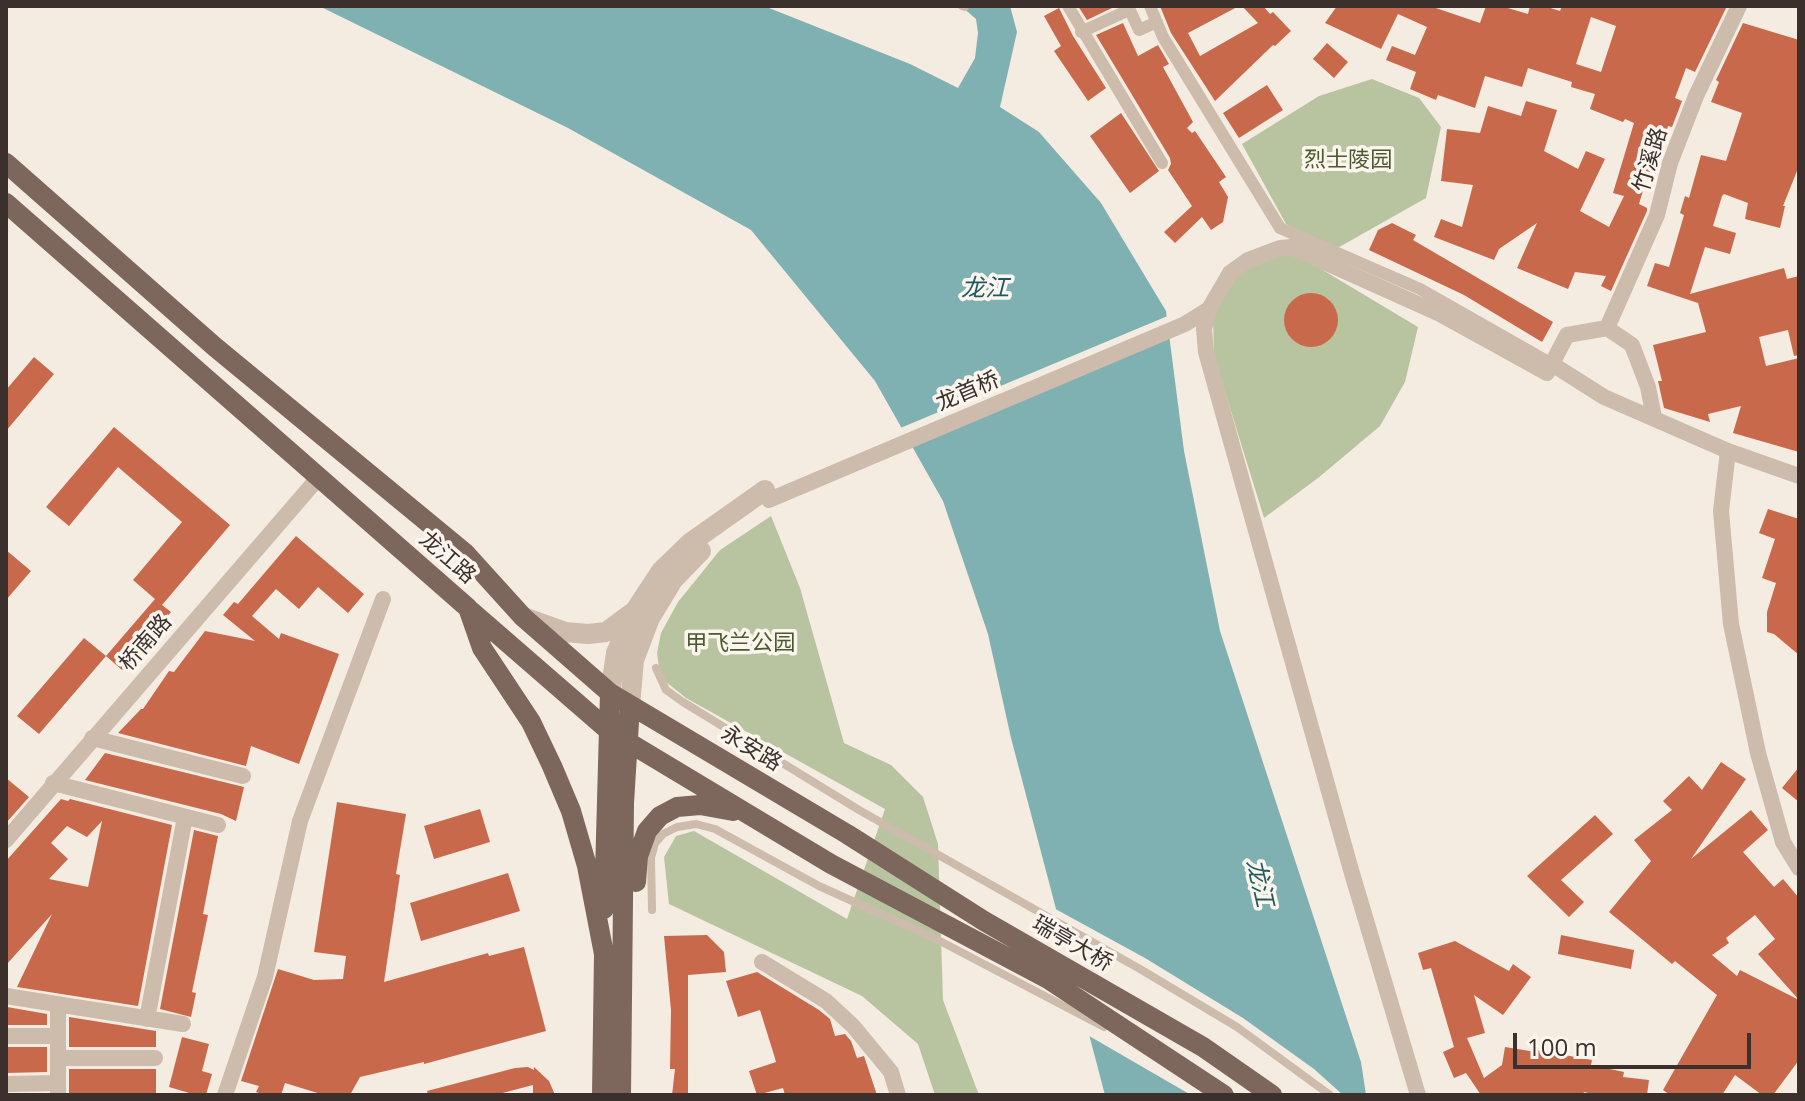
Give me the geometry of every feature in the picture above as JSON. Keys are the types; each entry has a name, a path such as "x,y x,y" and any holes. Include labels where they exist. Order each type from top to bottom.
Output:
{"main road":[{"name":"龙江路","path":"6,163 215,347 465,553 523,617 610,693"},
{"name":"龙江路","path":"6,203 468,608 482,648 531,722 571,811 587,866 604,954 602,1095"},
{"path":"468,608 608,730 749,814"},
{"path":"604,954 610,693"},
{"name":"永安路","path":"610,693 847,834"},
{"path":"621,1095 624,803 630,706"},
{"path":"624,919 636,890 638,856 647,831 660,816 677,807 700,805 749,814"},
{"name":"瑞亭大桥","path":"749,814 831,864 1048,979 1224,1095"},
{"name":"瑞亭大桥","path":"847,834 984,921 1203,1047 1272,1095"}],"street":[{"path":"1068,6 1162,163"},
{"path":"1150,6 1185,74 1280,228 1420,289 1604,397 1728,451 1799,476"},
{"name":"竹溪路","path":"1607,328 1657,215 1670,163 1696,96 1739,6"},
{"path":"1081,32 1129,8 1139,30 1157,22"},
{"path":"1418,1095 1351,870 1206,352 1204,329 1209,309 1230,273 1248,260 1291,247 1440,314 1547,373 1567,335 1607,328 1632,345 1648,387 1654,417"},
{"name":"龙首桥","path":"767,495 1209,309"},
{"path":"1728,451 1721,511 1731,624 1762,768 1783,842 1799,868"},
{"name":"桥南路","path":"6,840 319,477"},
{"path":"610,693 616,653 636,609 661,571 690,543 767,495"},
{"path":"630,706 634,660 641,637 673,580 697,554 767,495"},
{"path":"225,1095 265,977 300,821 383,599"},
{"path":"523,617 565,632 588,634 606,632 636,609"},
{"path":"92,738 243,776"},
{"path":"53,783 218,825"},
{"path":"147,1019 185,817"},
{"path":"762,962 826,1001 853,1026 891,1072 898,1095"},
{"path":"6,996 183,1024"},
{"path":"6,1084 58,1089 58,1005"},
{"path":"6,1036 58,1036"},
{"path":"58,1058 155,1058"}],"lane":[{"path":"656,668 666,690 683,702 859,810 1225,1020 1330,1095"},
{"path":"652,910 651,858 655,843 663,834 677,827 696,824 715,829 819,886 938,940 1096,1023 1216,1095"}],"green space":[{"name":"烈士陵园","path":"1372,79 1419,98 1441,127 1426,198 1334,250 1286,224 1242,144 1319,96"},
{"path":"1291,251 1418,327 1405,382 1380,426 1264,518 1214,356 1213,317 1234,274"},
{"name":"甲飞兰公园","path":"771,516 800,588 844,743 891,765 923,797 938,844 943,1000 979,1095 935,1095 918,1044 862,996 669,904 664,857 676,836 694,831 847,919 885,809 686,698 665,681 659,667 657,653 661,633 678,602 720,550"}],"water":[{"name":"龙江","path":"319,6 764,6 910,64 958,88 975,58 978,33 976,19 961,6 1010,6 1017,32 1000,107 1039,132 1101,203 1166,311 1184,451 1220,631 1361,1062 1366,1095 1105,1095 1011,738 988,634 943,501 875,381 751,230 568,128"}],"pier":[{"path":"1170,315 1173,336 908,447 898,429"},
{"path":"1050,906 1145,958 1243,1018 1314,1069 1343,1095 1191,1095 1084,1033"}],"building":[{"path":"1078,6 1116,6 1087,20"},
{"path":"1160,6 1239,6 1188,33 1200,56 1258,23 1242,6 1263,6 1291,31 1215,101 1171,33"},
{"path":"1337,6 1430,6 1480,23 1486,6 1501,6 1528,14 1530,6 1560,11 1562,6 1726,8 1695,72 1686,68 1675,98 1682,101 1672,127 1668,126 1653,176 1648,174 1639,204 1647,211 1611,291 1601,286 1606,276 1575,272 1568,289 1517,268 1537,223 1499,249 1494,260 1434,237 1441,219 1462,227 1473,185 1441,181 1447,129 1480,133 1488,106 1521,116 1526,101 1557,110 1544,151 1578,169 1586,151 1605,159 1580,211 1609,227 1624,196 1613,193 1634,123 1590,109 1595,94 1571,87 1572,82 1528,68 1522,87 1485,76 1475,108 1438,95 1436,100 1410,89 1416,72 1386,60 1392,46 1415,55 1427,27 1398,14 1381,49 1325,23","holes":["1591,17 1616,26 1601,72 1576,64"]},
{"path":"1059,8 1106,88 1088,101 1054,51 1061,46 1044,16"},
{"path":"1123,23 1138,56 1158,45 1169,64 1163,67 1193,122 1187,128 1192,133 1195,131 1226,177 1219,182 1228,197 1223,222 1211,230 1202,217 1175,243 1164,232 1192,206 1168,170 1170,158 1096,35"},
{"path":"1743,23 1799,40 1799,166 1783,206 1780,228 1745,219 1748,203 1724,194 1722,196 1713,226 1736,233 1730,254 1705,247 1690,294 1784,268 1787,279 1799,276 1799,355 1794,356 1788,330 1759,337 1766,366 1799,358 1799,452 1733,433 1741,406 1708,414 1710,422 1664,408 1658,381 1662,381 1653,345 1706,332 1698,303 1647,286 1655,263 1669,267 1684,215 1680,213 1685,196 1689,198 1701,155 1726,161 1742,113 1711,102 1719,82 1716,80"},
{"path":"1327,43 1348,62 1334,78 1313,59"},
{"path":"1267,85 1283,110 1239,138 1223,113"},
{"path":"1121,113 1159,171 1130,193 1090,136"},
{"path":"1392,223 1416,235 1413,240 1553,322 1542,342 1464,295 1369,250 1378,230"},
{"path":"1311,293 1330,301 1338,320 1330,339 1311,347 1292,339 1284,320 1292,301"},
{"path":"34,357 54,374 6,431 6,390"},
{"path":"114,427 230,525 162,605 171,612 122,670 106,656 155,599 133,580 182,522 118,467 69,526 46,507"},
{"path":"1768,509 1799,519 1799,655 1774,634 1767,632 1767,612 1776,583 1762,578 1775,539 1759,533"},
{"path":"296,536 364,594 348,613 318,587 299,609 276,589 252,616 279,639 281,633 339,654 299,764 251,746 246,766 118,733 143,709 169,671 174,672 205,631 255,641 223,615 234,602 238,604"},
{"path":"6,550 31,571 6,600"},
{"path":"84,638 106,656 39,734 17,716"},
{"path":"105,753 244,787 236,821 221,814 85,780"},
{"path":"1721,762 1746,779 1691,859 1751,810 1768,830 1743,852 1774,887 1783,879 1799,898 1799,1000 1799,1060 1773,1095 1762,1095 1735,1075 1722,1095 1670,1095 1663,1090 1717,995 1675,961 1672,964 1609,912 1651,861 1634,840 1672,810 1663,801 1689,776 1702,790","holes":["1755,915 1775,939 1758,954 1799,1000 1740,970 1737,976 1712,955 1729,943 1726,938"]},
{"path":"1799,767 1799,802 1782,788"},
{"path":"6,778 29,797 6,823"},
{"path":"61,799 172,825 138,1006 17,987 52,914 6,965 6,861","holes":["102,821 88,887 49,879 68,859 51,843 67,826 87,837"]},
{"path":"337,802 406,814 384,982 488,953 489,956 524,947 546,1031 424,1064 360,1077 350,1095 324,1095 285,1083 281,1095 265,1095 256,1092 259,1086 241,1081 278,969 314,980 343,979 346,956 314,952"},
{"path":"480,809 490,842 434,859 424,826"},
{"path":"1595,815 1613,834 1561,880 1584,902 1569,917 1527,876"},
{"path":"194,830 218,836 203,914 208,915 192,992 196,993 191,1017 160,1009"},
{"path":"508,873 520,911 421,941 410,903"},
{"path":"707,935 724,952 726,972 688,975 688,1095 672,1095 675,1069 670,1069 671,1010 664,936"},
{"path":"1561,935 1634,950 1631,969 1558,954"},
{"path":"1455,941 1509,971 1513,964 1531,977 1503,1015 1474,995 1485,1033 1467,1038 1484,1078 1502,1065 1505,1047 1537,1050 1592,1060 1591,1065 1624,1072 1623,1077 1649,1080 1647,1095 1584,1092 1583,1095 1481,1095 1466,1073 1454,1078 1443,1052 1454,1047 1431,968 1423,970 1418,953"},
{"path":"757,972 830,1019 835,1036 845,1034 857,1058 864,1056 877,1095 785,1095 783,1088 757,1095 749,1071 776,1062 760,1010 738,1017 726,981"},
{"path":"7,1007 47,1014 47,1025 6,1025"},
{"path":"69,1017 156,1031 156,1047 69,1047"},
{"path":"182,1037 209,1044 202,1071 212,1074 206,1095 169,1087"},
{"path":"6,1047 47,1047 47,1072 6,1073"},
{"path":"528,1067 534,1070 534,1067 549,1081 555,1095 533,1095 533,1085 495,1095 428,1095 427,1091"},
{"path":"69,1069 156,1069 156,1095 69,1095"}]}
